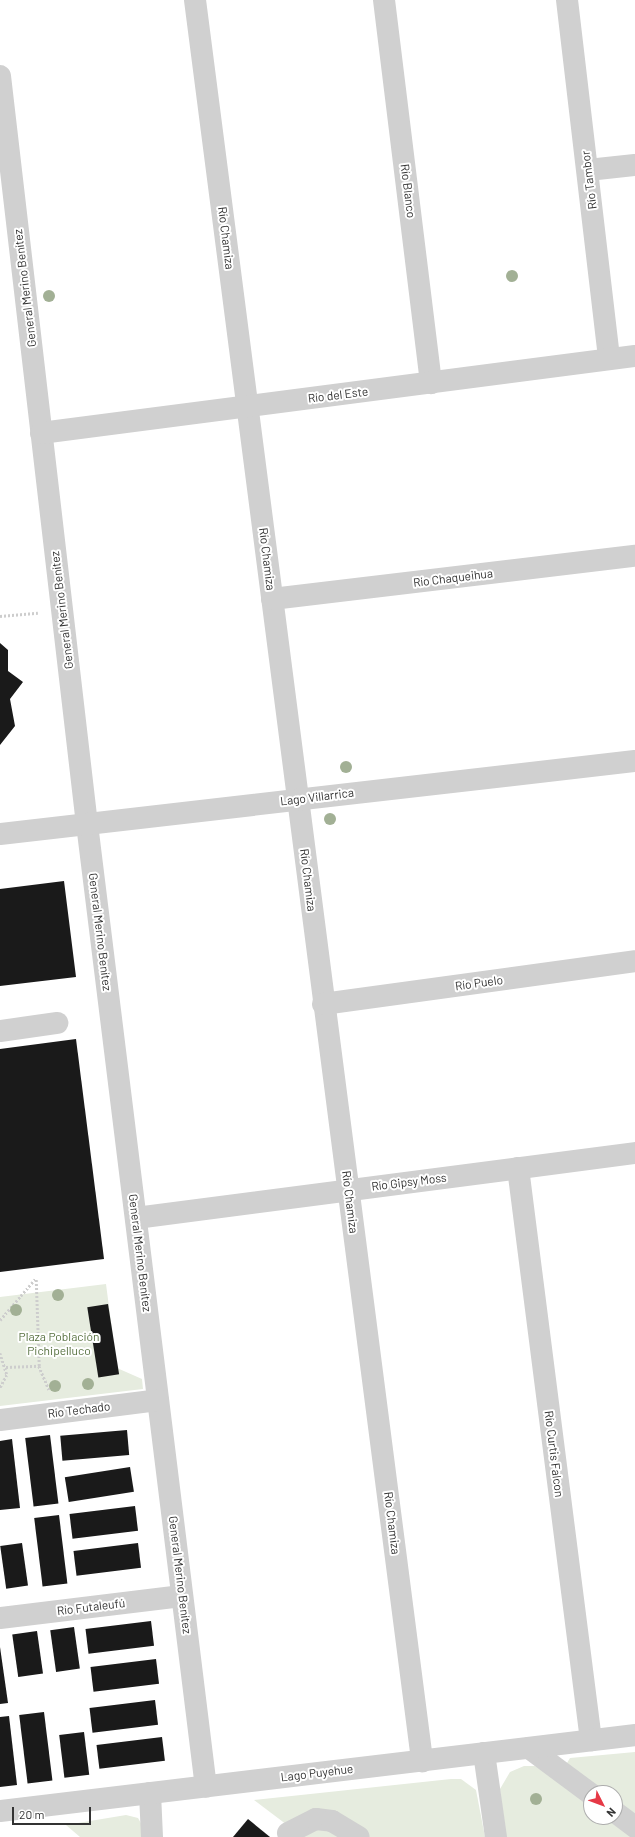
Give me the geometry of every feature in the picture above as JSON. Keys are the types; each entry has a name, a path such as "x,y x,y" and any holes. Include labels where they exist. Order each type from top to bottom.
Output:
{"street":[{"name":"Río Chamiza","path":"195,0 248,406 323,1004 422,1761"},
{"name":"Río Blanco","path":"384,0 431,383"},
{"name":"Río Tambor","path":"567,0 610,359"},
{"name":"General Merino Benítez","path":"0,76 3,134 41,433 87,824 206,1787"},
{"path":"588,170 635,165"},
{"name":"Río del Este","path":"41,433 635,356"},
{"name":"Río Chaqueihua","path":"272,599 635,556"},
{"name":"Lago Villarrica","path":"0,834 635,761"},
{"name":"Río Puelo","path":"323,1004 635,961"},
{"path":"0,1031 57,1023"},
{"name":"Río Gipsy Moss","path":"136,1218 348,1189 635,1153"},
{"name":"Río Curtis Falcon","path":"518,1168 591,1740"},
{"name":"Río Techado","path":"0,1420 158,1400"},
{"name":"Río Futaleufú","path":"0,1618 182,1596"},
{"name":"Lago Puyehue","path":"0,1811 635,1735"},
{"path":"529,1748 583,1788"},
{"path":"484,1753 496,1837"},
{"path":"150,1793 152,1837"},
{"path":"623,1818 635,1827"},
{"path":"288,1833 316,1819 332,1821 359,1837"}],"path":[{"path":"0,616 62,610"},
{"path":"0,1320 36,1278 39,1366 6,1368"},
{"path":"0,1354 6,1368 0,1388"}],"green space":[{"name":"Plaza Población Pichipelluco","path":"106,1284 117,1368 142,1379 143,1389 0,1406 0,1297"},
{"path":"635,1752 635,1819 623,1810 623,1785 593,1785 567,1763 570,1758"},
{"path":"524,1766 535,1766 583,1797 583,1825 621,1825 635,1837 505,1837 500,1789 510,1772"},
{"path":"461,1779 476,1790 485,1837 303,1837 254,1800"},
{"path":"126,1815 138,1818 143,1827 142,1837 80,1837 66,1825"}],"building":[{"path":"0,643 8,650 8,671 23,682 10,699 15,726 0,745"},
{"path":"64,881 76,977 0,986 0,889"},
{"path":"76,1039 104,1259 0,1272 0,1049"},
{"path":"108,1304 119,1374 98,1377 87,1307"},
{"path":"127,1430 129,1455 62,1461 60,1436"},
{"path":"50,1435 58,1503 34,1507 25,1438"},
{"path":"12,1439 20,1508 0,1510 0,1441"},
{"path":"130,1467 134,1492 69,1502 65,1477"},
{"path":"135,1506 138,1531 73,1539 69,1514"},
{"path":"59,1515 67,1583 43,1587 34,1518"},
{"path":"22,1543 28,1586 6,1589 0,1546"},
{"path":"138,1543 141,1568 77,1576 73,1551"},
{"path":"151,1621 154,1646 89,1654 85,1629"},
{"path":"74,1627 80,1669 56,1672 50,1630"},
{"path":"37,1631 43,1674 18,1677 12,1634"},
{"path":"0,1647 8,1703 0,1704"},
{"path":"156,1659 159,1684 94,1692 90,1667"},
{"path":"155,1700 158,1725 93,1733 89,1708"},
{"path":"44,1712 52,1780 28,1784 19,1715"},
{"path":"9,1716 17,1785 0,1787 0,1717"},
{"path":"84,1732 89,1775 64,1778 59,1735"},
{"path":"162,1737 165,1761 99,1769 96,1745"},
{"path":"248,1819 270,1837 233,1837"}]}
